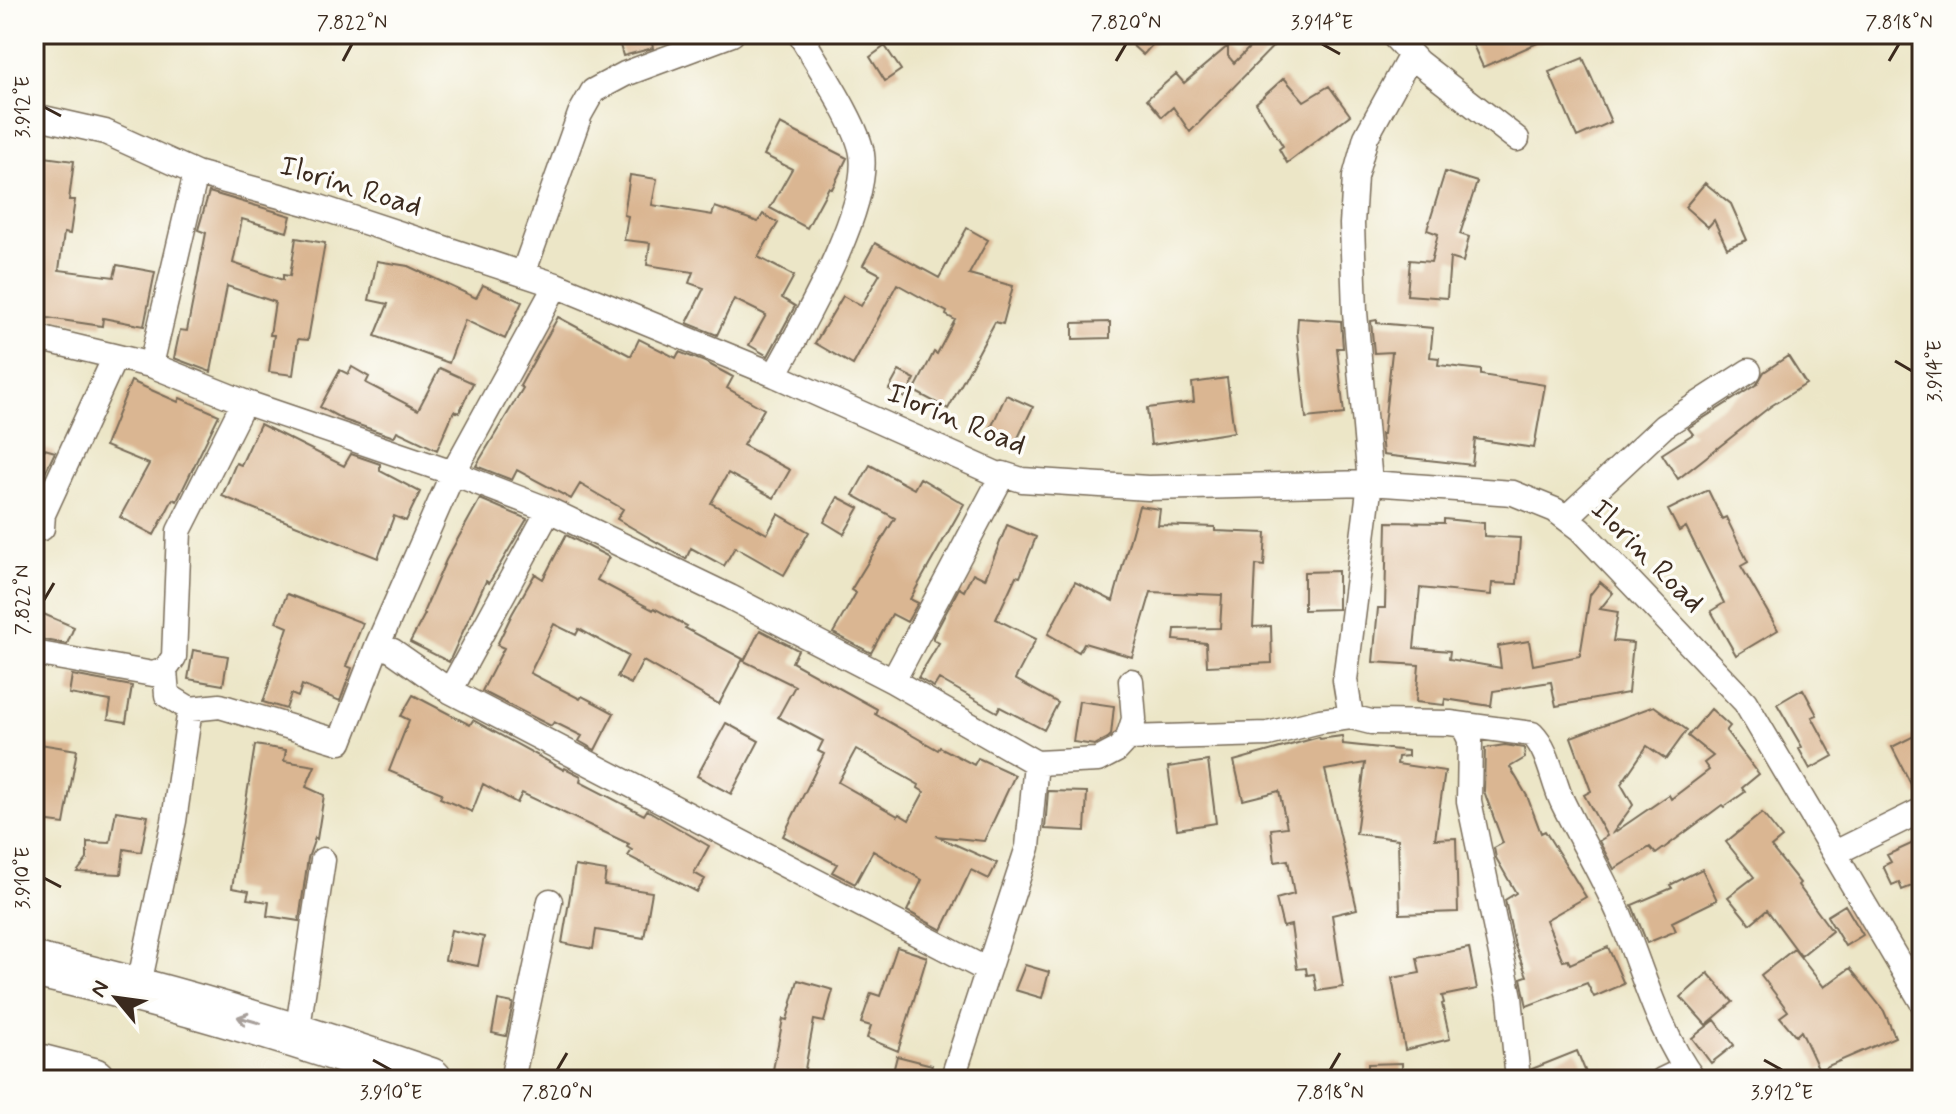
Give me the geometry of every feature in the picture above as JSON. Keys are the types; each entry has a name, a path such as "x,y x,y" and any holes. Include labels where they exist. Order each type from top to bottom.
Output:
{"highway":[{"path":"34,965 138,989 297,1034 426,1079"},
{"path":"34,1065 93,1080"}],"street":[{"path":"523,274 580,114 593,91 625,74 732,34"},
{"path":"775,375 821,289 855,206 861,182 862,154 855,131 800,34"},
{"path":"1392,34 1411,55 1517,139"},
{"path":"1351,717 1345,680 1370,483 1355,312 1352,224 1355,177 1366,137 1411,55"},
{"name":"Ilorin Road","path":"34,116 105,132 196,173 313,205 556,285 775,375 1001,476 1148,488 1370,483 1513,493 1555,510 1580,529 1745,702 1922,1002"},
{"path":"151,365 196,173"},
{"path":"165,670 167,695 190,709 220,706 340,742 378,644 453,473 556,285"},
{"path":"34,337 151,365 244,402 453,473 549,510 730,597 893,681 1036,763 1098,760 1117,750 1128,738 1134,719 1131,681"},
{"path":"34,528 42,528 43,514 115,357"},
{"path":"1566,518 1664,426 1749,371"},
{"path":"34,653 153,674 165,670 174,657 179,531 244,402"},
{"path":"893,681 1003,474"},
{"path":"450,691 549,510"},
{"path":"378,644 450,691 987,970"},
{"path":"138,989 174,821 190,709"},
{"path":"1128,738 1268,734 1351,717 1371,722 1463,725 1532,734 1540,742 1561,798 1617,910 1661,1017 1689,1074 1662,1080"},
{"path":"1463,725 1470,740 1469,801 1510,997 1518,1080"},
{"path":"952,1080 1028,847 1036,763"},
{"path":"1835,853 1922,810"},
{"path":"297,1034 323,860"},
{"path":"512,1080 550,901"}],"building":[{"path":"617,34 650,34 653,48 623,56"},
{"path":"1120,34 1162,34 1143,55"},
{"path":"1263,34 1285,34 1190,132 1173,107 1162,117 1147,99 1176,74 1184,83 1228,46 1228,56 1234,63"},
{"path":"1468,34 1558,34 1483,67"},
{"path":"885,46 901,70 885,81 870,57"},
{"path":"1583,58 1611,122 1577,137 1549,72"},
{"path":"1284,78 1304,101 1329,86 1350,115 1287,163 1279,149 1283,146 1256,103"},
{"path":"780,124 847,158 807,228 770,208 792,169 764,155"},
{"path":"37,156 74,161 69,200 75,200 70,234 64,233 59,270 114,277 117,265 155,272 144,326 103,318 102,326 34,316 34,176"},
{"path":"1445,172 1477,182 1460,234 1469,237 1463,262 1450,258 1447,298 1407,295 1410,260 1431,262 1438,234 1427,230"},
{"path":"630,175 657,179 652,205 712,215 715,207 758,222 763,214 778,223 758,257 794,276 782,298 795,306 768,356 749,345 766,315 734,299 717,335 687,323 704,288 689,283 693,272 647,265 650,243 624,240"},
{"path":"1705,183 1731,204 1747,240 1727,248 1714,220 1708,227 1685,207"},
{"path":"209,192 291,216 287,232 242,219 233,263 283,280 283,275 290,276 296,238 325,243 308,340 298,339 293,375 269,372 275,302 227,286 211,372 174,358 180,330 187,331 206,233 198,230"},
{"path":"967,228 988,240 969,274 1013,286 1003,324 995,322 948,409 914,391 955,320 946,315 947,312 897,284 853,365 815,343 843,296 861,306 880,274 863,265 875,243 939,278"},
{"path":"377,261 408,266 476,298 483,285 522,302 505,339 465,320 449,363 375,336 388,304 369,300"},
{"path":"558,317 631,356 639,339 676,358 679,352 705,362 733,377 727,388 764,409 743,445 790,470 774,498 728,473 711,503 767,534 778,514 809,532 784,575 735,547 724,566 691,548 686,559 617,519 623,509 580,484 571,499 517,470 512,480 476,466 523,388 520,386"},
{"path":"1298,318 1341,321 1343,348 1337,348 1344,414 1306,418"},
{"path":"1377,320 1377,323 1433,328 1430,357 1439,358 1438,365 1481,370 1481,375 1545,385 1534,448 1475,439 1472,465 1383,455 1381,434 1392,352 1374,353 1371,321"},
{"path":"1110,322 1110,338 1073,339 1073,323"},
{"path":"1788,356 1806,384 1771,406 1678,479 1662,454 1693,434 1688,428 1757,384 1764,372"},
{"path":"352,367 369,377 366,383 418,410 440,368 473,383 459,413 454,411 437,450 397,431 394,437 344,420 320,407 340,370 348,374"},
{"path":"899,371 915,379 905,398 889,389"},
{"path":"1227,378 1234,432 1151,445 1147,408 1194,402 1192,383"},
{"path":"131,381 178,402 180,398 219,415 177,501 173,499 154,535 120,517 149,464 105,446"},
{"path":"1006,395 1033,407 1016,442 990,430"},
{"path":"260,424 344,466 351,454 380,464 380,471 420,492 406,521 394,516 378,558 222,496 236,463 241,465"},
{"path":"34,446 55,452 42,479 34,477"},
{"path":"870,465 914,489 920,478 964,504 910,599 918,603 907,622 892,614 871,653 833,633 856,593 851,590 895,518 853,495"},
{"path":"1708,490 1722,519 1726,517 1748,562 1741,566 1778,630 1736,655 1711,611 1724,603 1686,527 1679,531 1668,510"},
{"path":"838,497 859,508 844,534 824,522"},
{"path":"480,499 527,519 489,583 486,581 449,662 410,642 425,614 446,560"},
{"path":"1139,506 1160,509 1158,525 1266,533 1264,566 1256,565 1253,627 1271,626 1272,663 1207,666 1206,643 1174,640 1175,629 1220,628 1222,595 1151,592 1132,657 1084,643 1079,652 1048,634 1075,582 1113,601"},
{"path":"1444,519 1484,523 1484,536 1520,538 1517,584 1492,583 1491,595 1420,588 1414,648 1450,651 1449,659 1501,668 1498,646 1529,641 1533,665 1580,656 1590,595 1600,582 1613,593 1600,609 1618,612 1613,641 1633,643 1628,693 1556,706 1551,682 1493,691 1491,706 1445,699 1444,705 1416,702 1419,665 1373,662 1378,608 1385,608 1387,522 1444,523"},
{"path":"1007,525 1036,537 1020,577 1016,576 996,619 1036,639 1015,679 1058,703 1044,730 1000,707 997,712 939,679 934,687 918,678 939,643 933,637 959,588 964,591 973,573 985,579"},
{"path":"566,535 609,557 597,580 654,608 743,659 719,704 643,661 631,684 617,677 628,656 579,629 576,635 554,624 530,673 614,713 595,750 579,741 582,736 554,722 551,726 482,691 504,648 497,645 512,614 535,574 543,579"},
{"path":"1338,571 1338,609 1304,610 1304,572"},
{"path":"287,594 363,623 346,666 352,668 340,701 302,685 298,697 291,694 286,709 263,702 288,627 276,622"},
{"path":"34,610 74,627 67,644 34,638"},
{"path":"760,630 798,650 792,662 877,709 875,714 938,750 940,747 974,765 978,758 1015,775 984,841 936,836 997,863 989,879 971,870 942,930 907,911 922,880 873,851 855,884 832,872 837,864 783,836 824,754 818,751 823,741 778,717 795,686 744,661","holes":["856,749 919,785 918,788 924,792 909,820 838,782"]},
{"path":"193,650 228,656 223,685 188,679"},
{"path":"72,675 132,686 126,722 108,719 111,701 69,694"},
{"path":"1803,689 1817,715 1812,717 1833,756 1810,769 1799,749 1802,747 1777,704"},
{"path":"413,695 470,725 473,720 564,770 581,776 580,782 644,815 647,810 709,846 694,873 705,879 697,892 628,856 632,850 627,847 629,844 522,793 517,803 483,784 472,812 440,798 442,793 389,771 409,720 401,716"},
{"path":"1079,701 1114,706 1108,738 1095,745 1073,742"},
{"path":"1654,706 1687,730 1666,759 1647,746 1621,784 1633,805 1612,834 1669,795 1671,799 1709,770 1704,763 1713,756 1688,736 1711,709 1730,726 1726,731 1759,774 1742,788 1745,792 1724,807 1722,805 1656,854 1650,847 1614,869 1599,841 1607,836 1584,795 1591,791 1571,737"},
{"path":"726,723 759,741 731,794 697,776"},
{"path":"1922,732 1922,795 1917,796 1892,747"},
{"path":"1342,736 1343,744 1408,751 1408,756 1398,757 1397,764 1445,771 1435,839 1456,838 1458,912 1400,914 1398,839 1356,834 1365,763 1325,770 1357,909 1332,915 1343,987 1317,991 1314,974 1307,975 1306,968 1297,969 1291,925 1283,927 1276,899 1294,894 1288,860 1275,862 1271,829 1287,827 1279,791 1243,800 1234,761 1319,737"},
{"path":"40,744 77,750 64,824 34,820 34,779"},
{"path":"255,745 286,750 284,761 315,766 306,787 324,795 317,839 308,858 299,921 267,916 269,902 247,899 249,891 232,888"},
{"path":"1505,745 1524,748 1525,758 1510,767 1527,796 1541,833 1545,831 1586,897 1546,920 1563,961 1568,960 1570,964 1608,947 1624,984 1594,997 1587,983 1527,1006 1521,978 1527,976 1515,946 1505,900 1516,893 1496,858 1494,848 1503,843 1484,791 1485,748"},
{"path":"1208,761 1216,823 1177,829 1168,767"},
{"path":"1048,791 1087,792 1085,831 1045,829"},
{"path":"116,811 148,816 141,852 124,849 121,874 77,872 87,859 87,842 110,843"},
{"path":"1762,813 1782,838 1771,847 1832,931 1801,956 1767,910 1750,924 1728,897 1754,877 1726,842"},
{"path":"1922,839 1922,882 1902,890 1899,882 1892,885 1883,866 1891,862 1887,855"},
{"path":"575,866 606,871 604,885 652,892 644,938 596,930 593,949 562,943"},
{"path":"1702,869 1717,900 1672,922 1676,931 1647,943 1632,905 1672,888 1670,885"},
{"path":"1845,905 1863,935 1845,946 1827,916"},
{"path":"451,930 484,937 478,966 445,960"},
{"path":"897,947 927,957 898,1051 867,1038 871,1026 861,1023 871,993 880,996"},
{"path":"1469,948 1477,989 1442,996 1450,1039 1405,1050 1392,978 1420,973 1417,958"},
{"path":"1794,949 1824,987 1850,968 1884,1011 1895,1037 1819,1070 1801,1031 1796,1036 1780,1017 1788,1011 1761,975"},
{"path":"1025,965 1049,972 1042,998 1015,990"},
{"path":"1708,973 1733,1002 1706,1025 1681,997"},
{"path":"798,980 833,990 824,1022 814,1020 803,1080 771,1080 783,1019 787,1020"},
{"path":"498,1000 513,1003 506,1036 492,1033"},
{"path":"1715,1020 1734,1045 1711,1063 1692,1038"},
{"path":"1577,1051 1589,1080 1533,1080 1532,1069"},
{"path":"897,1056 932,1065 928,1080 891,1080"},
{"path":"1402,1063 1402,1080 1368,1080 1368,1064"}]}
